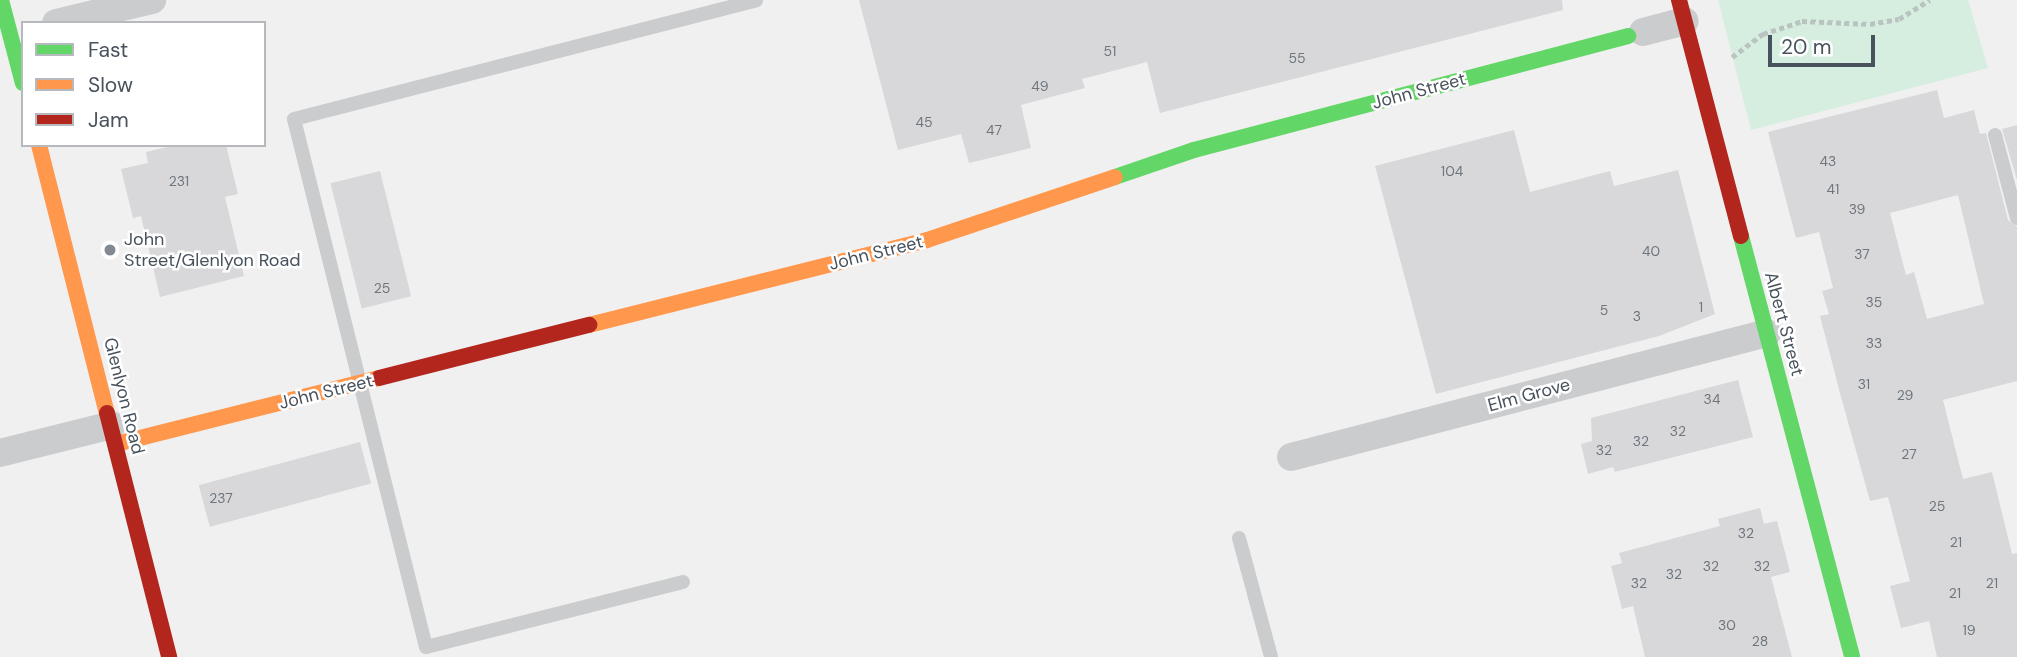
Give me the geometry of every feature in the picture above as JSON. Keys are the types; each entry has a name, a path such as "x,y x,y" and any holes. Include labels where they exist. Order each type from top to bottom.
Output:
{"street":[{"path":"1,0 16,32 21,68"},
{"path":"64,21 152,0"},
{"name":"John Street","path":"0,453 114,434 360,383 927,240 1194,150 1636,34 1682,11"},
{"name":"Albert Street","path":"1682,11 1852,657"},
{"name":"Glenlyon Road","path":"40,147 169,657"},
{"name":"Elm Grove","path":"1291,457 1767,333"}],"lane":[{"path":"683,582 426,647 294,119 756,0"},
{"path":"1995,135 2017,218"},
{"path":"1239,538 1271,657"}],"path":[{"path":"1698,70 1726,62 1763,34 1802,21 1870,24 1899,19 1929,0"}],"green space":[{"path":"1718,0 1968,0 1988,68 1751,130"}],"building":[{"path":"859,0 1562,0 1563,10 1160,113 1147,62 1082,79 1085,88 1021,105 1031,148 969,163 961,134 898,150"},
{"path":"1937,90 1944,118 1974,110 1980,134 1986,133 2008,220 2017,227 2017,381 1943,400 1963,479 1992,472 2012,554 2017,553 2017,657 1937,657 1929,621 1901,628 1890,586 1910,581 1888,497 1870,501 1841,397 1820,316 1829,314 1822,291 1833,288 1819,232 1796,238 1768,132","holes":["1958,195 1984,304 1927,319 1914,272 1906,275 1890,213"]},
{"path":"2017,125 2017,180 2002,129"},
{"path":"1514,130 1530,192 1610,171 1614,186 1678,170 1715,314 1659,336 1436,394 1375,166"},
{"path":"167,147 226,147 238,194 225,197 244,276 160,297 141,216 133,218 121,169 148,163 146,152"},
{"path":"380,171 411,296 362,309 331,183"},
{"path":"1738,380 1753,437 1615,472 1613,467 1588,474 1581,444 1592,441 1591,418"},
{"path":"360,442 371,484 210,527 199,485"},
{"path":"1760,508 1764,524 1777,521 1790,572 1771,577 1792,657 1645,657 1633,606 1622,609 1611,566 1622,563 1619,553 1720,526 1718,519"}],"traffic: fast":[{"path":"1,0 21,75"},
{"path":"1115,177 1194,150 1628,36"},
{"path":"1741,236 1852,657"}],"traffic: slow":[{"path":"40,147 107,413"},
{"path":"589,325 927,240 1115,177"},
{"path":"116,444 379,378"}],"traffic: jam":[{"path":"1679,0 1741,236"},
{"path":"379,378 589,325"},
{"path":"107,413 169,657"}],"place":[{"name":"John Street/Glenlyon Road","path":"110,250"}]}
